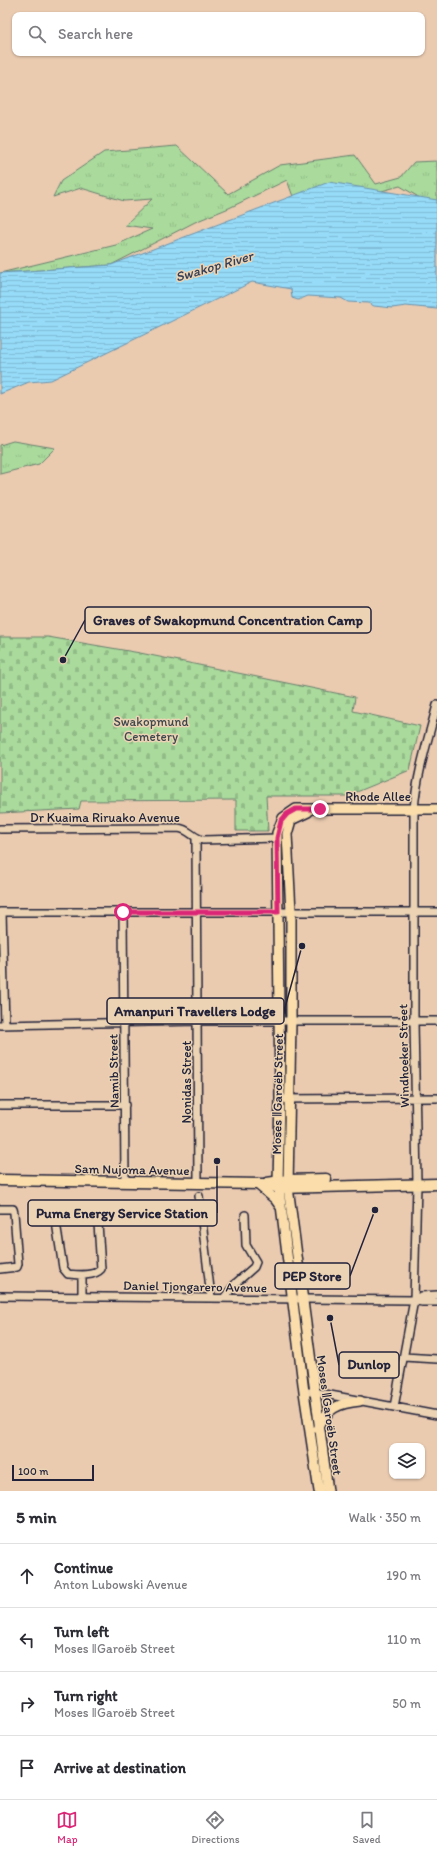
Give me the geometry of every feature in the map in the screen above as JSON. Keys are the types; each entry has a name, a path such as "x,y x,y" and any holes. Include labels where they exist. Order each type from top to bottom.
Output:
{"highway":[{"name":"Sam Nujoma Avenue","path":"417,1182 437,1179"},
{"name":"Sam Nujoma Avenue","path":"0,1180 260,1184 417,1182 437,1184"}],"main road":[{"name":"Moses ǁGaroëb Street","path":"320,809 296,809 287,814 281,821 277,838 279,1021 283,1184 302,1298 318,1429 328,1491"},
{"name":"Rhode Allee","path":"320,809 437,809"},
{"name":"Moses ǁGaroëb Street","path":"319,1491 291,1298 280,1208 291,1100 291,912 288,827 291,820 297,816 320,809"},
{"path":"260,1184 275,1199 280,1208"},
{"path":"318,1429 322,1420 331,1409 343,1403 360,1401"}],"street":[{"name":"Windhoeker Street","path":"394,1407 414,1300 417,1182 414,1021 414,809 416,791 426,744 437,705"},
{"name":"Dr Kuaima Riruako Avenue","path":"0,829 178,828 186,829 196,838 207,841 277,838"},
{"name":"Nonidas Street","path":"196,838 198,1183"},
{"path":"437,912 1,912 3,1025 198,1021 437,1021"},
{"name":"Namib Street","path":"123,912 125,1181"},
{"path":"280,1099 437,1098"},
{"path":"0,1105 125,1105"},
{"path":"199,1196 211,1297"},
{"path":"0,1208 12,1209 14,1213 18,1264 17,1268 0,1269"},
{"path":"54,1209 63,1268 68,1274 82,1275 98,1272 101,1269 97,1208"},
{"path":"224,1298 236,1283 254,1267 256,1262 246,1245 245,1215"},
{"path":"82,1275 82,1297"},
{"name":"Daniel Tjongarero Avenue","path":"414,1300 421,1296 437,1295"},
{"name":"Daniel Tjongarero Avenue","path":"0,1296 302,1298 414,1300 422,1302 437,1302"},
{"path":"404,1357 437,1359"},
{"path":"304,1392 314,1392 437,1415"}],"green space":[{"path":"177,146 228,194 280,165 355,155 376,184 401,177 414,162 437,161 437,205 432,205 400,186 299,213 287,180 229,208 195,222 111,265 0,273 116,245 152,229 125,225 152,199 124,201 81,188 53,197 61,181 104,152"},
{"path":"13,441 55,448 39,464 0,474 0,445"},
{"name":"Swakopmund Cemetery","path":"0,637 48,637 140,653 355,697 353,711 420,726 410,770 347,796 266,796 268,831 236,831 236,800 81,801 79,809 0,813"}],"water":[{"name":"Swakop River","path":"329,182 437,200 437,309 406,306 392,308 374,306 368,303 348,302 341,298 308,296 298,300 292,298 291,289 252,282 51,380 29,382 0,394 0,273 111,265"}],"place":[{"name":"Graves of Swakopmund Concentration Camp","path":"63,660"},
{"name":"Amanpuri Travellers Lodge","path":"302,946"},
{"name":"Puma Energy Service Station","path":"217,1161"},
{"name":"PEP Store","path":"375,1210"},
{"name":"Dunlop","path":"330,1318"}],"route":[{"path":"123,912 278,912 277,833 282,818 296,809 320,809"}]}
